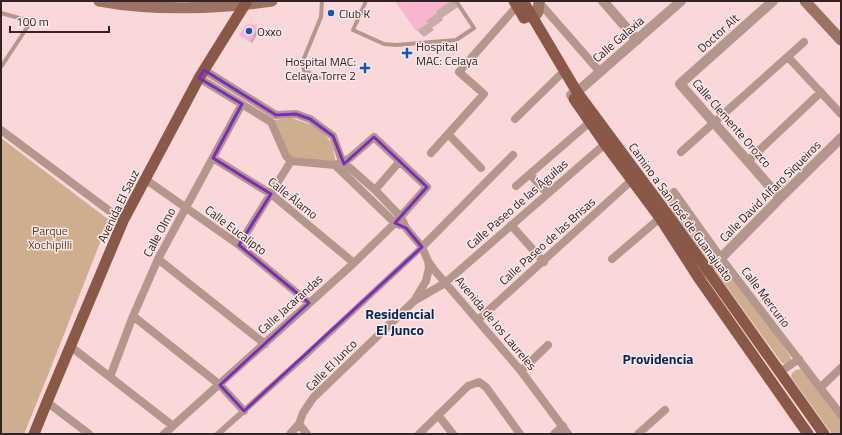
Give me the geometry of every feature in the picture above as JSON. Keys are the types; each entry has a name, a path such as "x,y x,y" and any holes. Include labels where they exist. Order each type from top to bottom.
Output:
{"main road":[{"path":"99,1 117,4 180,7 272,1"},
{"path":"805,1 841,40"},
{"path":"528,17 538,12 539,2"},
{"name":"Avenida El Sauz","path":"34,434 123,221 201,74 245,3"},
{"name":"Camino a San José de Guanajuato","path":"518,3 574,93 590,122 660,218 698,277 808,434"},
{"name":"Camino a San José de Guanajuato","path":"528,17 559,76 574,93 671,219 824,434"},
{"path":"632,180 635,178 641,181 665,215 671,219"}],"street":[{"path":"603,1 637,40"},
{"name":"Doctor Alt","path":"680,84 773,1"},
{"path":"539,2 600,72"},
{"name":"Calle Galaxia","path":"574,93 637,40 677,2"},
{"path":"431,153 484,94 459,72 518,3"},
{"path":"681,152 804,42"},
{"path":"788,56 841,114"},
{"path":"201,74 242,104 271,122 286,156 291,161 339,163 350,158 374,137 400,161 375,190"},
{"name":"Avenida de los Laureles","path":"201,74 276,114 296,114 310,119 333,136 339,163 406,228 422,247 428,260 446,283 521,371 568,434"},
{"path":"515,119 559,76"},
{"name":"Calle Clemente Orozco","path":"680,84 780,198"},
{"path":"748,161 821,92"},
{"name":"Calle Olmo","path":"110,377 133,316 158,259 242,104"},
{"path":"516,186 590,122"},
{"path":"1,130 123,221"},
{"path":"448,134 481,168"},
{"name":"Calle David Alfaro Siqueiros","path":"698,277 721,258 841,138"},
{"name":"Calle Paseo de las Águilas","path":"446,283 605,144"},
{"path":"218,434 422,247 513,155"},
{"name":"Calle Álamo","path":"213,158 271,194 354,263"},
{"path":"240,245 291,161"},
{"name":"Calle Jacarandas","path":"164,434 354,263 398,220 427,187 400,161"},
{"name":"Avenida de los Laureles","path":"339,163 375,190 398,220"},
{"path":"530,174 548,193"},
{"name":"Calle Eucalipto","path":"145,179 240,245 309,303"},
{"name":"Calle Paseo de las Brisas","path":"478,320 544,262 632,180"},
{"name":"Calle Mercurio","path":"674,192 721,258 841,415"},
{"path":"612,259 660,218"},
{"path":"511,225 544,262"},
{"path":"158,259 264,344"},
{"name":"Calle El Junco","path":"414,301 426,281 429,268 428,260"},
{"name":"Calle El Junco","path":"290,434 299,424 303,413 313,398 414,301 446,283"},
{"path":"133,316 220,385 244,411"},
{"path":"70,346 173,426"},
{"path":"521,371 548,346"},
{"path":"780,372 799,359"},
{"path":"820,388 841,368"},
{"path":"419,434 468,386 478,382 486,387 520,434"},
{"path":"47,402 89,434"},
{"path":"638,434 666,410"},
{"path":"438,415 453,434"},
{"path":"299,424 307,434"},
{"path":"554,434 563,426"}],"lane":[{"path":"320,78 304,70 302,63 321,17 322,1"},
{"path":"366,1 353,30 384,44 396,45 456,40 474,28 456,1"},
{"path":"1,13 30,21 30,23 1,67"}],"highlighted area":[{"path":"204,70 276,115 296,114 310,119 333,136 344,164 374,137 427,187 395,223 406,228 422,247 244,411 220,385 309,303 239,245 271,194 213,158 242,104 199,78"}],"green space":[{"path":"290,118 307,123 321,131 330,142 336,162 292,158 286,152 274,120"},
{"name":"Parque Xochipilli","path":"1,138 109,220 24,434 1,434"},
{"path":"667,187 716,256 713,264 707,261 660,193"},
{"path":"718,265 722,265 790,356 791,360 786,364 782,363 716,272 715,268"},
{"path":"800,369 841,421 841,434 832,434 791,377 792,373"}],"building":[{"path":"395,1 451,1 436,11 437,13 426,21 428,23 416,31"},
{"name":"Oxxo","path":"253,24 258,27 250,42 239,35 246,25"}],"place":[{"name":"Club K","path":"331,13"},
{"name":"Oxxo","path":"249,31"},
{"name":"Hospital MAC: Celaya","path":"407,53"},
{"name":"Hospital MAC: Celaya Torre 2","path":"365,68"}],"district":[{"name":"Residencial El Junco","path":"400,322"},
{"name":"Providencia","path":"658,358"}]}
